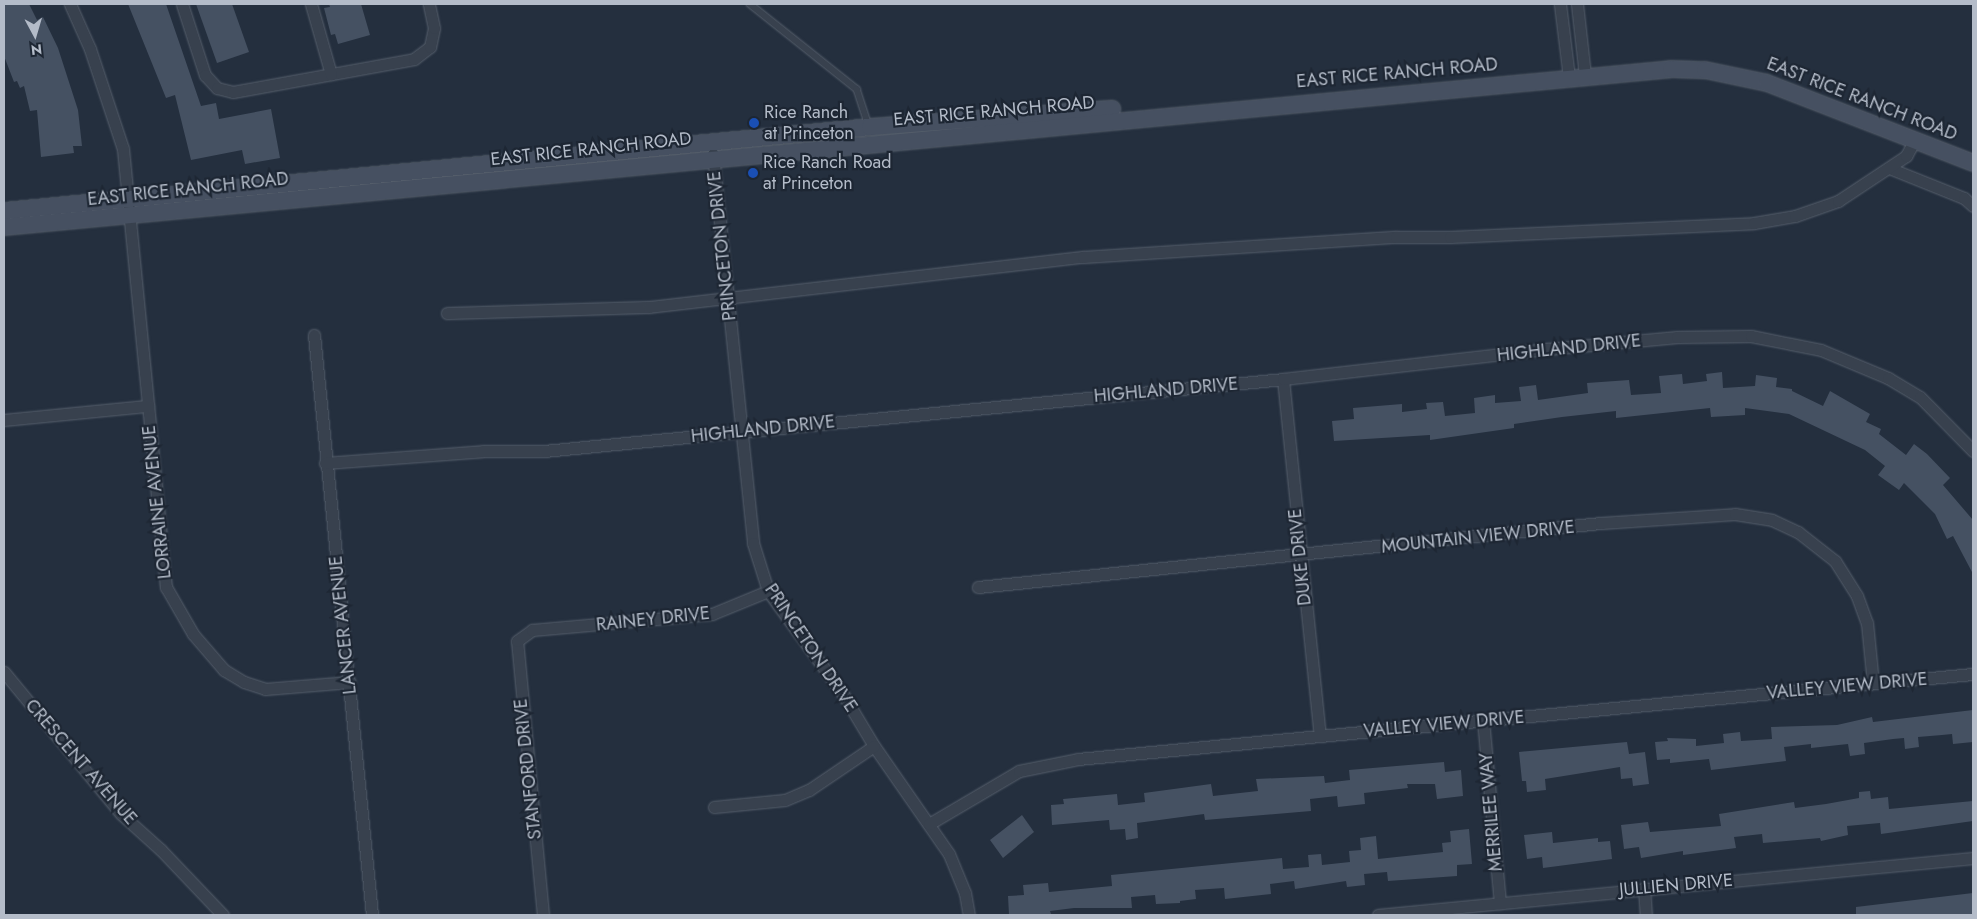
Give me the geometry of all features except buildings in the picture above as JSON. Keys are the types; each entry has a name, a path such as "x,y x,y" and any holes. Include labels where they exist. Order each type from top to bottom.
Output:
{"main road":[{"name":"EAST RICE RANCH ROAD","path":"1585,70 1673,59 1742,66 1802,83 1973,152"},
{"name":"EAST RICE RANCH ROAD","path":"4,227 129,207 1189,103 1585,70 1671,69 1739,76 1798,93 1973,163"},
{"name":"EAST RICE RANCH ROAD","path":"4,211 129,207"}],"street":[{"name":"LORRAINE AVENUE","path":"70,4 90,49 123,149 166,587 193,634 224,670 244,682 265,689 350,682"},
{"path":"182,4 205,75 216,88 233,92 414,60 430,47 434,28 429,4"},
{"path":"311,4 331,74"},
{"path":"1560,4 1568,71"},
{"path":"1577,4 1585,70"},
{"path":"446,313 649,307 727,300 807,287 1083,258 1396,237 1450,238 1754,223 1795,216 1838,201 1906,156 1915,140"},
{"name":"PRINCETON DRIVE","path":"713,150 753,542 768,590 844,696 874,746 949,854 965,893 970,915"},
{"path":"1889,168 1964,198 1973,206"},
{"name":"LANCER AVENUE","path":"314,335 325,463 350,682 372,915"},
{"name":"HIGHLAND DRIVE","path":"325,463 483,451 544,451 1283,379 1568,347 1678,337 1751,336 1821,350 1888,378 1920,397 1973,451"},
{"name":"DUKE DRIVE","path":"1283,379 1320,735"},
{"path":"4,420 148,406"},
{"name":"MOUNTAIN VIEW DRIVE","path":"978,587 1691,516 1735,514 1772,520 1822,548 1845,575 1867,623 1873,683"},
{"name":"RAINEY DRIVE","path":"532,630 712,614 768,590"},
{"name":"STANFORD DRIVE","path":"532,630 517,640 516,648 544,915"},
{"name":"CRESCENT AVENUE","path":"4,672 121,814 161,850 222,915"},
{"name":"VALLEY VIEW DRIVE","path":"929,824 1019,771 1049,763 1320,735 1973,674"},
{"name":"MERRILEE WAY","path":"1483,720 1500,903"},
{"path":"714,807 785,800 809,790 874,746"},
{"name":"JULLIEN DRIVE","path":"1378,915 1644,888 1973,858"},
{"path":"1644,888 1646,915"}],"lane":[{"path":"750,4 856,89 871,135"}],"place":[{"name":"Rice Ranch at Princeton","path":"754,123"},
{"name":"Rice Ranch Road at Princeton","path":"753,173"}]}
